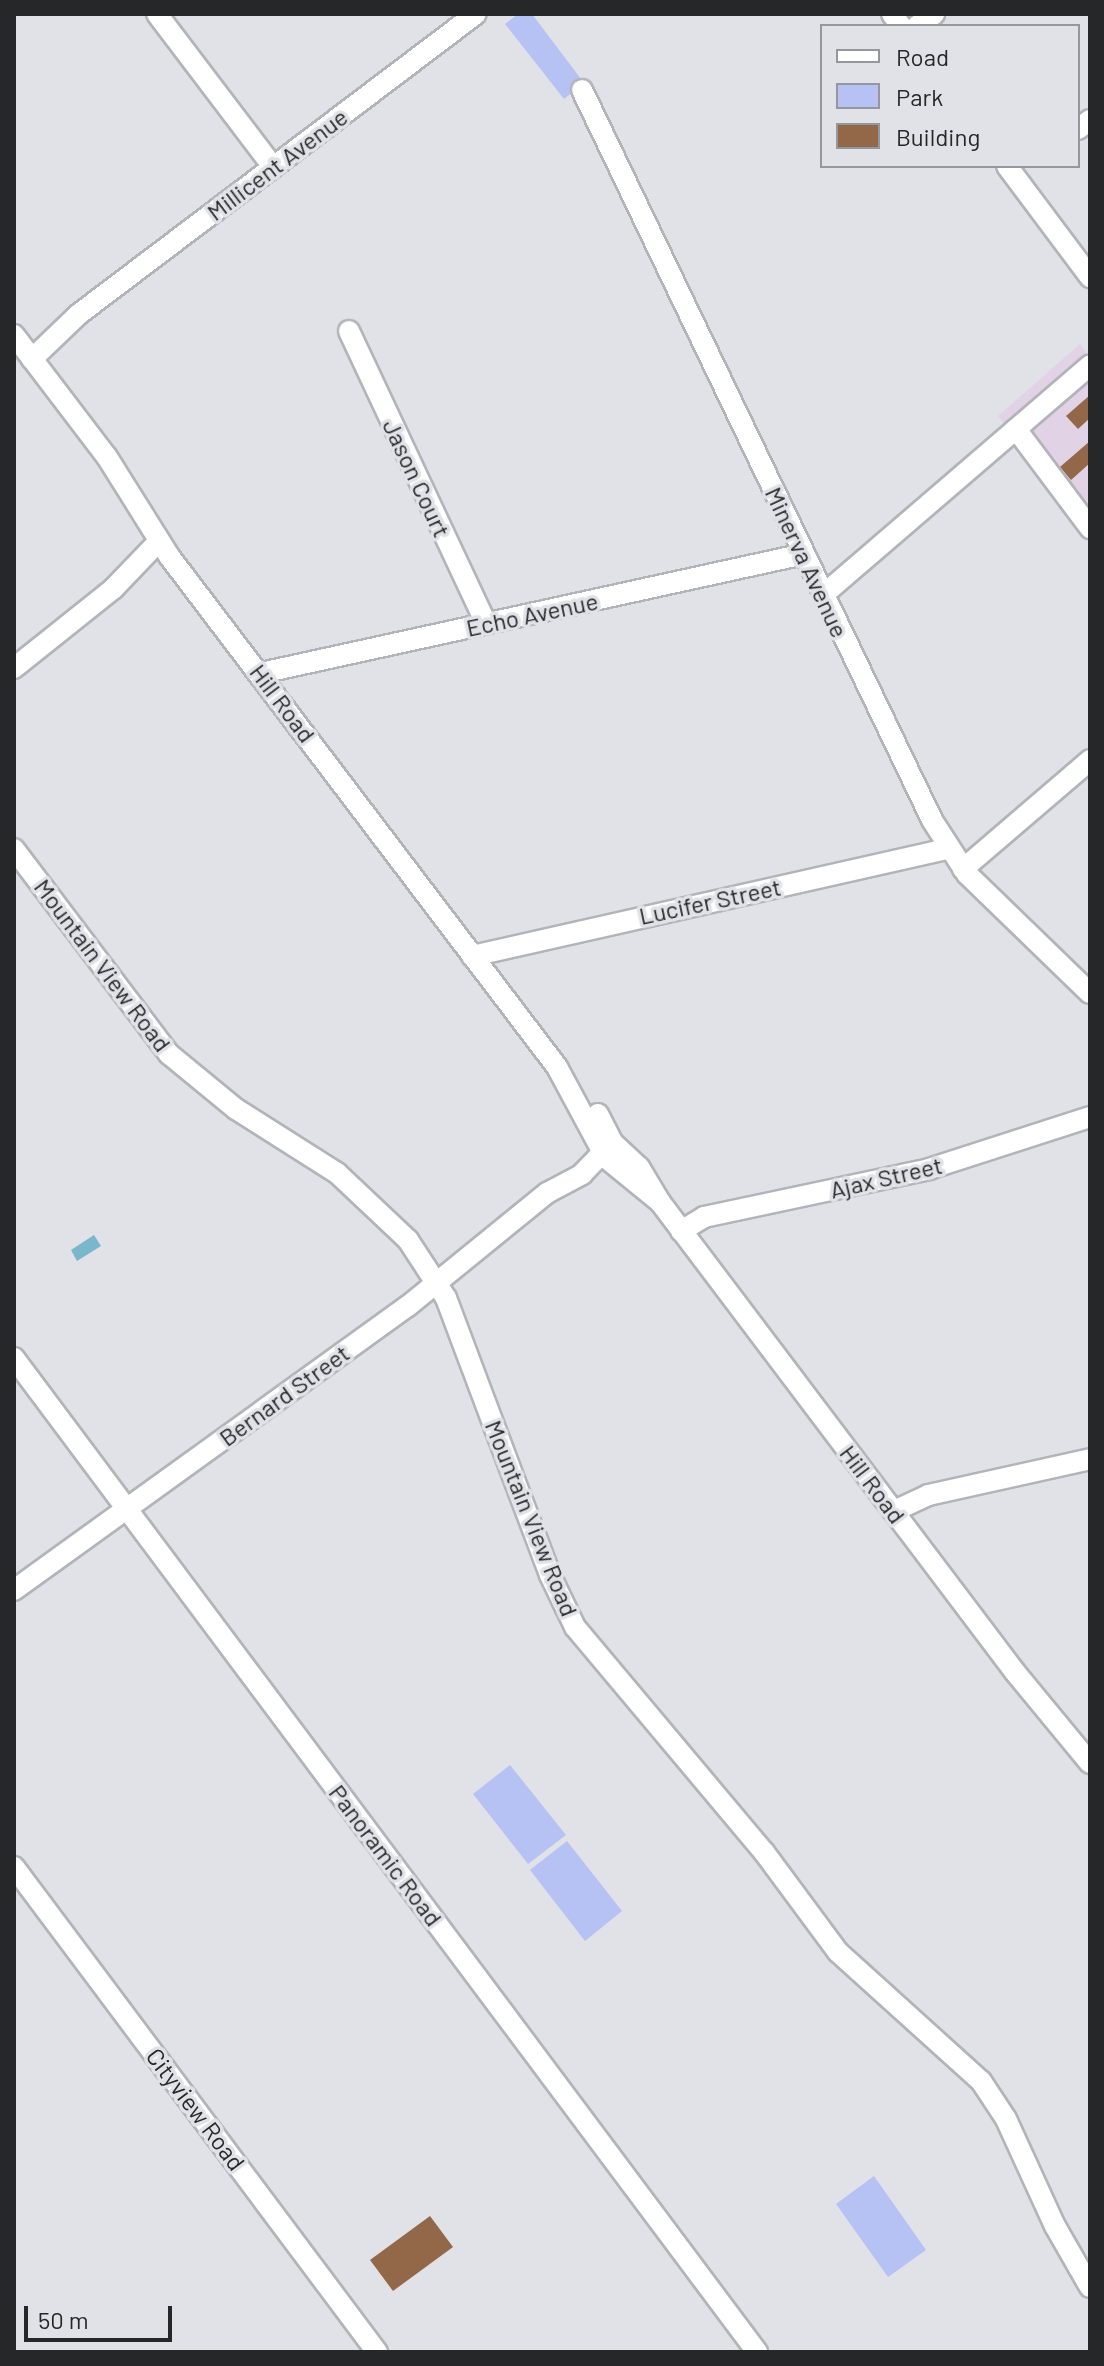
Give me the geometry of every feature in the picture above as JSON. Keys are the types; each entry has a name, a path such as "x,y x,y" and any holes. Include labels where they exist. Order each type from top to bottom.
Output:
{"street":[{"path":"157,14 273,167"},
{"name":"Millicent Avenue","path":"23,346 79,314 475,14"},
{"name":"Minerva Avenue","path":"582,90 948,849 963,869 1090,993"},
{"path":"1015,169 1090,276"},
{"name":"Jason Court","path":"349,331 486,624"},
{"name":"Hill Road","path":"23,346 107,457 164,549 557,1067 593,1105 605,1148 639,1167 681,1231 1090,1763"},
{"path":"823,595 1090,365"},
{"path":"1016,429 1090,528"},
{"path":"14,668 164,549"},
{"name":"Echo Avenue","path":"261,673 804,554"},
{"path":"963,869 1090,760"},
{"name":"Mountain View Road","path":"14,849 169,1054 236,1109 337,1173 397,1227 437,1283 554,1586 575,1627 757,1843 838,1952 981,2081 1006,2119 1061,2238 1090,2287"},
{"name":"Lucifer Street","path":"472,956 948,849"},
{"name":"Ajax Street","path":"681,1231 704,1217 940,1166 1090,1117"},
{"name":"Bernard Street","path":"14,1590 437,1283 605,1148"},
{"name":"Panoramic Road","path":"14,1358 757,2352"},
{"path":"894,1511 928,1495 1090,1459"},
{"name":"Cityview Road","path":"14,1867 377,2352"}],"shaded area":[{"path":"1080,344 1090,357 1090,536 998,416"},
{"path":"94,1235 101,1246 77,1261 71,1250"}],"green space":[{"path":"518,14 532,14 584,83 564,99 505,24"},
{"path":"510,1765 566,1835 528,1864 473,1794"},
{"path":"567,1841 622,1911 585,1941 530,1870"},
{"path":"874,2176 926,2250 888,2277 836,2204"}],"building":[{"path":"1090,395 1090,418 1078,429 1066,416"},
{"path":"1090,441 1090,463 1071,480 1060,467"},
{"path":"430,2216 453,2247 393,2291 370,2260"}]}
